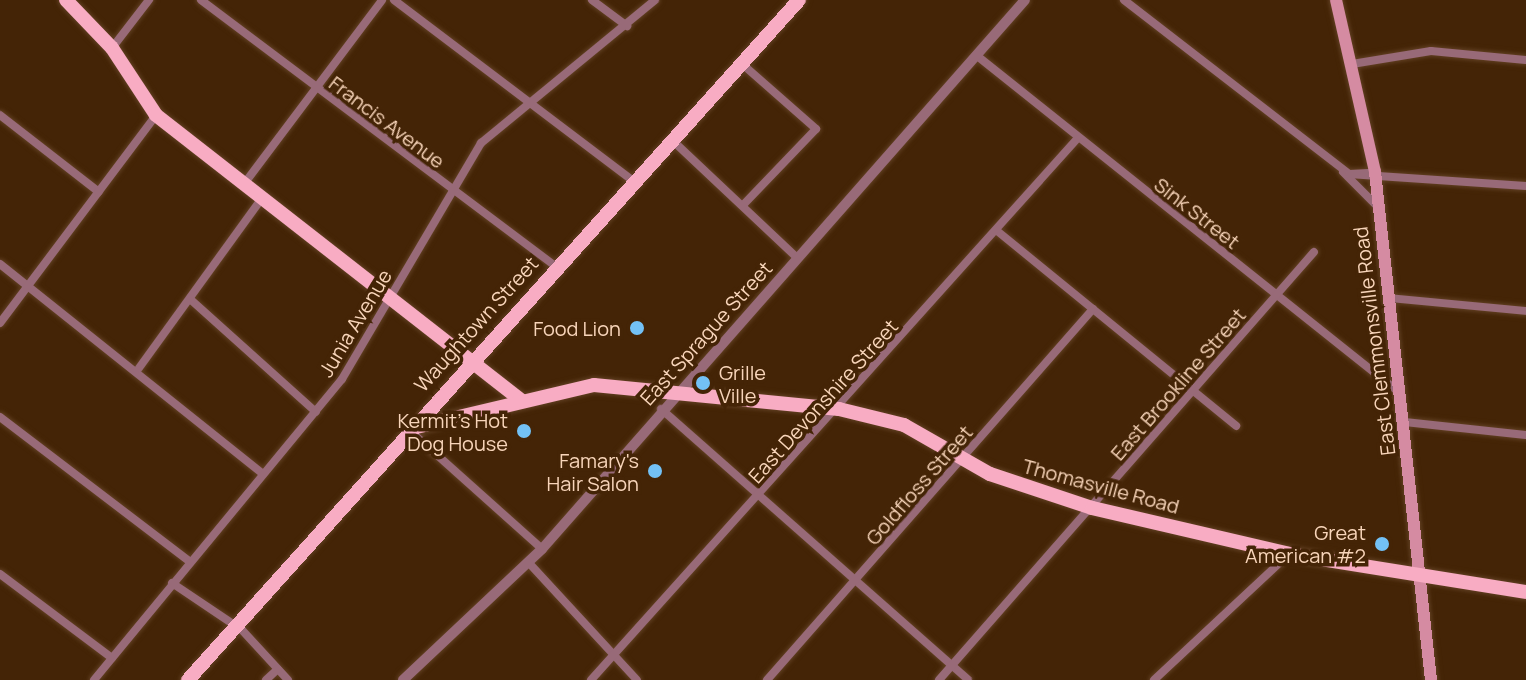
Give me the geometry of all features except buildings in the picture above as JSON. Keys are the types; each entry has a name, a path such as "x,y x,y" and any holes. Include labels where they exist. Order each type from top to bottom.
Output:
{"main road":[{"path":"66,0 112,48 156,115 522,401"},
{"name":"Waughtown Street","path":"188,680 470,359 799,0"},
{"name":"East Clemmonsville Road","path":"1336,0 1352,64 1379,209 1431,680"},
{"name":"Thomasville Road","path":"408,429 594,385 839,409 904,425 1022,487 1092,508 1289,554 1421,578 1526,592"}],"street":[{"path":"112,48 149,0"},
{"name":"Francis Avenue","path":"201,0 556,267"},
{"path":"244,184 382,0"},
{"path":"394,0 633,181"},
{"path":"592,0 627,26"},
{"name":"Junia Avenue","path":"94,680 261,472 316,412 481,143 527,100 627,26 655,0"},
{"name":"East Sprague Street","path":"403,680 542,549 661,409 1025,0"},
{"path":"1124,0 1349,174 1371,173 1526,186"},
{"path":"1352,64 1422,51 1526,60"},
{"name":"Sink Street","path":"976,55 1077,139 1400,393"},
{"path":"741,63 816,129 743,205"},
{"path":"0,115 99,192"},
{"path":"0,323 156,115"},
{"path":"671,139 797,258"},
{"name":"East Devonshire Street","path":"591,680 839,409 1077,139"},
{"path":"1341,167 1379,209"},
{"path":"139,368 262,198"},
{"path":"996,230 1236,426"},
{"name":"East Brookline Street","path":"939,680 1314,252"},
{"path":"0,264 139,368 261,472"},
{"path":"1389,298 1526,311"},
{"path":"190,299 316,412"},
{"name":"Goldfloss Street","path":"767,680 1093,309"},
{"path":"661,409 968,680"},
{"path":"0,417 189,561"},
{"path":"1404,422 1526,435"},
{"path":"408,429 542,549"},
{"path":"1154,680 1289,554"},
{"path":"529,563 637,680"},
{"path":"0,574 112,658"},
{"path":"172,583 234,627 288,680"},
{"path":"266,680 278,669"}],"place":[{"name":"Food Lion","path":"637,328"},
{"name":"Grille Ville","path":"703,383"},
{"name":"Kermit's Hot Dog House","path":"524,431"},
{"name":"Famary's Hair Salon","path":"655,471"},
{"name":"Great American #2","path":"1382,544"}]}
